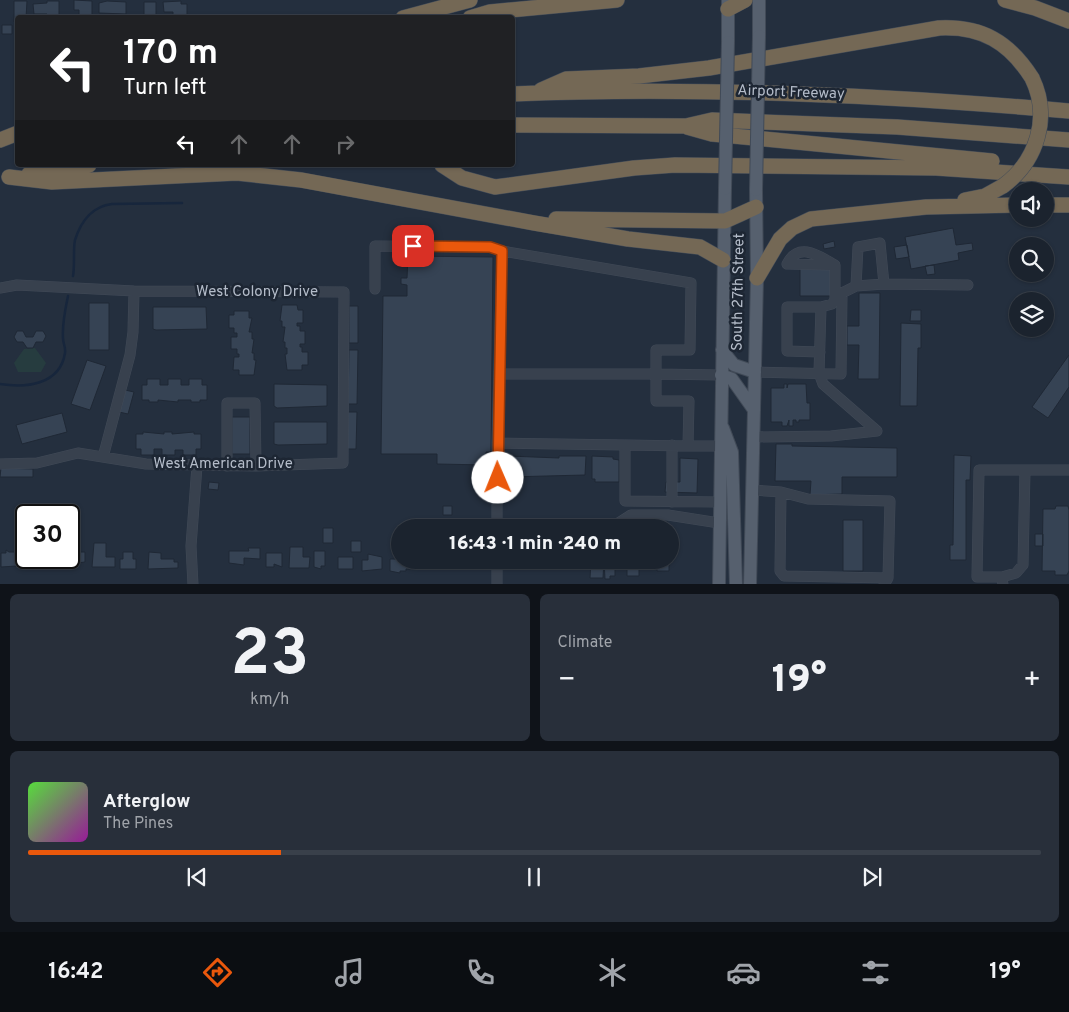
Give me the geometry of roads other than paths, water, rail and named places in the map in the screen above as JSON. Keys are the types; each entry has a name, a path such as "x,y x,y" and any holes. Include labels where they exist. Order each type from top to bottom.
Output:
{"highway":[{"path":"414,15 470,0"},
{"path":"480,15 490,12 617,0"},
{"path":"728,4 745,0"},
{"path":"1004,0 1069,21"},
{"path":"536,93 566,79 684,72 940,28 956,27 979,32 1002,43 1016,56 1032,78 1041,107 1038,136 1025,166 1003,186 977,198 926,207"},
{"name":"Airport Freeway","path":"515,94 746,91 880,97 1069,111"},
{"path":"515,125 686,126 712,120 759,121 897,127 1069,140"},
{"path":"686,126 712,134 1069,169"},
{"path":"0,140 15,134"},
{"path":"0,147 15,144"},
{"path":"445,167 462,178 495,187 634,168 675,165 945,168 1069,177"},
{"path":"4,178 76,167"},
{"path":"4,178 52,182 215,174 259,175 310,181 618,237 700,247 723,260"},
{"path":"757,278 780,239 799,224 821,217 926,207 1009,205"},
{"path":"1054,205 1069,205"},
{"path":"512,217 725,221 756,207"}],"main road":[{"name":"South 27th Street","path":"750,584 757,278 756,190 759,0"},
{"name":"South 27th Street","path":"719,584 720,421 728,4"},
{"path":"722,350 734,365 755,372"},
{"path":"721,375 732,379 754,410"},
{"path":"720,421 732,452 736,584"}],"street":[{"path":"856,286 858,247 880,243 884,284"},
{"path":"375,289 375,246 490,247 502,251 691,283 690,350 656,350 656,401 689,401 688,446"},
{"path":"497,519 497,443 502,251"},
{"path":"787,264 796,254 804,251 811,252 835,265 835,300 832,304 821,307 787,307 787,351 820,352"},
{"path":"755,372 840,374 842,293 856,286 884,284 968,285"},
{"name":"West Colony Drive","path":"0,288 17,286 134,291 344,292 344,462"},
{"path":"104,457 130,355 133,332 134,291"},
{"path":"753,436 831,436 876,431 822,384 819,373 821,307"},
{"path":"499,374 721,375"},
{"path":"227,466 227,403 255,403 256,466"},
{"path":"497,443 720,446"},
{"path":"626,445 625,501 719,502"},
{"path":"672,445 672,502"},
{"name":"West American Drive","path":"0,464 37,462 78,453 146,464 197,466 256,466 344,462"},
{"path":"194,584 191,546 197,466"},
{"path":"1025,470 1023,565 1016,574 1003,581 977,578 979,470 1025,470 1069,470"},
{"path":"752,490 781,492 808,499 890,501 886,581 784,576 780,571 781,492"},
{"path":"624,519 630,515 668,515 719,523"},
{"path":"497,569 497,584"}],"waterway":[{"path":"73,276 75,240 84,221 94,211 105,205 112,204 182,203"},
{"path":"0,384 31,384 49,378 56,372 62,364 65,353 63,327 68,296"}]}
